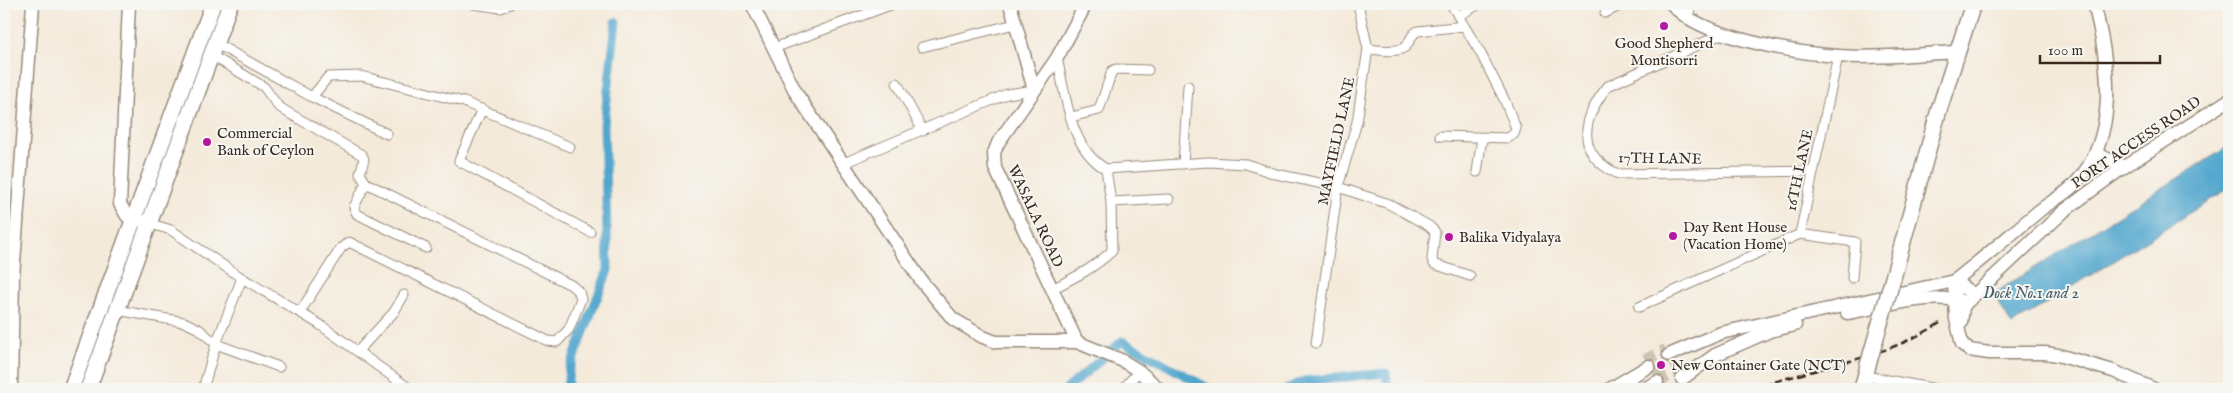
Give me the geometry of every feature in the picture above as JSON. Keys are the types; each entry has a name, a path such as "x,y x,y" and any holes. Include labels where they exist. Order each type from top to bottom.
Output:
{"main road":[{"path":"11,389 7,351 9,277 32,4"},
{"path":"129,4 120,204 123,212 141,221"},
{"path":"88,389 117,310 141,221 213,4"},
{"path":"71,389 230,4"},
{"path":"752,4 796,92 922,282 953,319 983,337 996,342 1083,345 1123,361 1139,371 1159,389"},
{"path":"1010,4 1034,90"},
{"name":"WASALA ROAD","path":"1083,345 1052,289 995,168 994,153 998,143 1057,58 1086,4"},
{"path":"1672,4 1688,18 1705,28 1722,34 1838,56 1957,52"},
{"path":"1866,377 1938,113 1973,4"},
{"name":"PORT ACCESS ROAD","path":"1962,298 1998,248 2037,212 2074,186 2087,171 2097,154 2104,122 2106,83 2104,52 2094,4"},
{"name":"PORT ACCESS ROAD","path":"1962,298 1929,298 1830,316 1770,331 1716,355 1676,367 1721,333 1962,298 2064,211 2124,166 2229,100"},
{"path":"2097,154 2124,166"},
{"path":"1962,298 1964,307 1959,332 1962,344 1969,350 1989,353 2045,353 2058,355 2113,371 2154,389"},
{"path":"1614,387 1654,377"},
{"path":"1644,389 1654,377"}],"street":[{"path":"474,4 501,8 510,4"},
{"path":"774,48 894,4"},
{"path":"1358,4 1368,49 1400,49 1407,45 1412,35 1418,30 1464,26"},
{"path":"1440,136 1508,138 1514,134 1516,128 1504,99 1451,4"},
{"path":"1458,16 1479,4"},
{"path":"1606,13 1623,4"},
{"path":"1688,18 1691,4"},
{"path":"922,47 1016,24"},
{"name":"17TH LANE","path":"1722,34 1608,86 1596,101 1589,117 1586,134 1594,155 1603,167 1618,174 1813,171"},
{"path":"213,49 387,134"},
{"path":"213,49 264,88 278,106 362,155 364,159 360,174 366,183 570,285 579,292 581,299 569,329 557,342 548,341 349,242 341,248 300,312"},
{"name":"MAYFIELD LANE","path":"1316,343 1338,187 1357,122 1368,49"},
{"name":"16TH LANE","path":"1639,307 1800,234 1838,56"},
{"path":"1057,58 1071,117 1083,148 1096,163 1106,169 1208,162 1246,164 1276,174 1338,187 1388,204 1428,226 1435,232 1432,261 1470,276"},
{"path":"1071,117 1099,110 1112,71 1116,69 1148,70"},
{"path":"312,97 328,77 362,76 464,102 570,147"},
{"path":"897,83 923,130"},
{"path":"1183,164 1188,86"},
{"path":"844,163 1007,94 1034,90"},
{"path":"482,109 459,161 590,232"},
{"path":"1477,172 1482,138"},
{"path":"1052,289 1083,273 1100,262 1112,251 1111,202 1106,169"},
{"path":"366,183 354,207 357,214 426,248"},
{"path":"1111,202 1169,199"},
{"path":"141,221 171,230 242,278 300,312 410,389"},
{"path":"1800,234 1855,242 1852,278"},
{"path":"203,389 216,344 242,278"},
{"path":"358,351 387,321 404,295"},
{"path":"117,310 184,322 199,330 216,344 279,367"},
{"path":"1123,389 1139,371"},
{"path":"1866,377 1936,389"}],"water":[{"name":"Dock No.1 and 2","path":"2229,146 2229,188 2012,325 1993,294"}],"waterway":[{"path":"567,389 569,370 608,270 604,125 616,22"},
{"path":"1067,389 1122,341 1210,389"},
{"path":"1287,389 1304,381 1386,373 1388,389"}],"tunnel":[{"path":"1645,360 1666,350"},
{"path":"1653,374 1673,363"},
{"path":"1657,382 1678,371"},
{"path":"1679,389 1685,386"}],"railway":[{"path":"1752,389 1848,362 1895,346 1918,336 1940,323"}],"place":[{"name":"Good Shepherd Montisorri","path":"1664,26"},
{"name":"Commercial Bank of Ceylon","path":"207,142"},
{"name":"Day Rent House (Vacation Home)","path":"1673,236"},
{"name":"Balika Vidyalaya","path":"1449,237"},
{"name":"New Container Gate (NCT)","path":"1661,365"}]}
